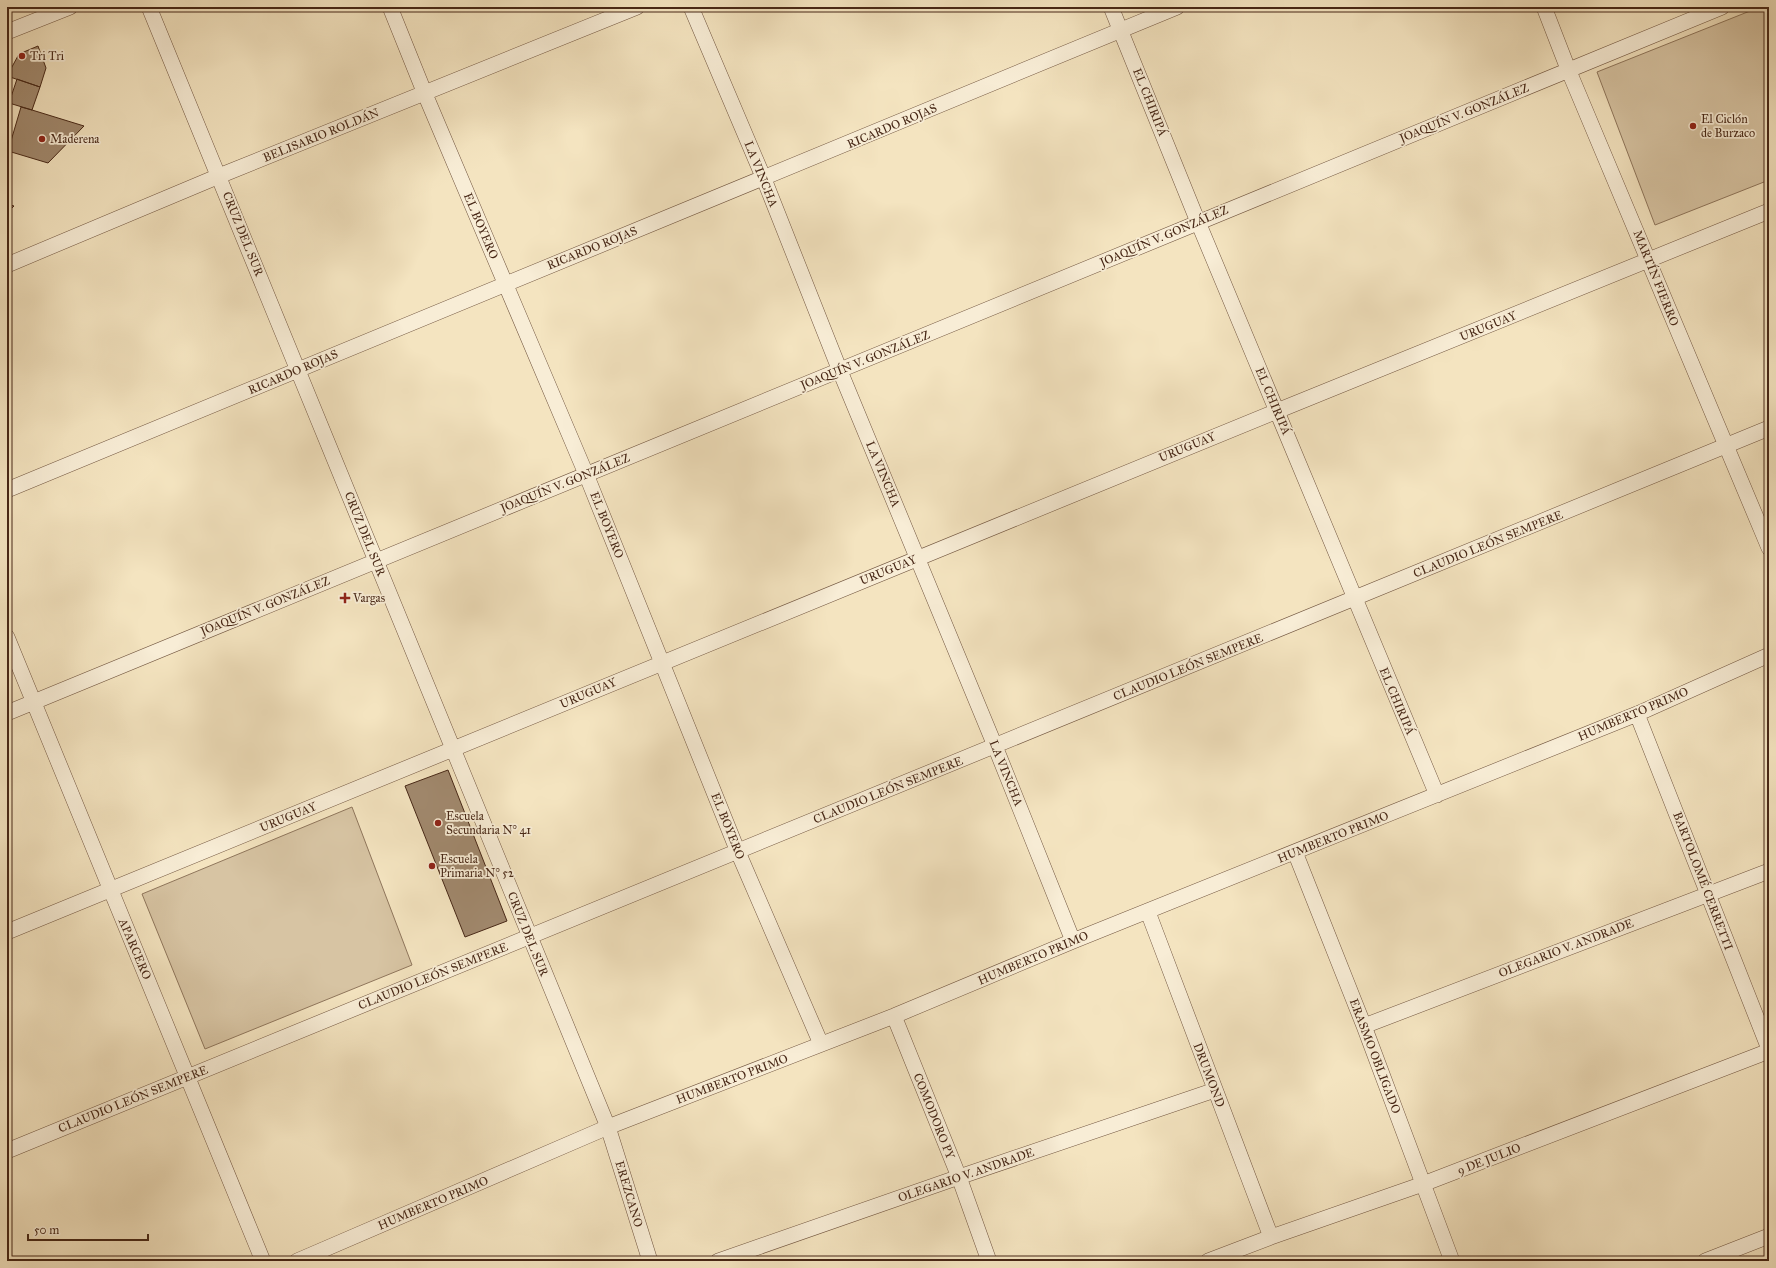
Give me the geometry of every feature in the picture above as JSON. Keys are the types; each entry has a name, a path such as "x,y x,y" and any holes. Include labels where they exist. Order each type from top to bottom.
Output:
{"street":[{"path":"7,32 70,7"},
{"name":"CRUZ DEL SUR","path":"149,7 608,1127"},
{"name":"EL BOYERO","path":"390,7 425,94 586,474 738,852 822,1044"},
{"name":"BELISARIO ROLDÁN","path":"7,265 219,176 637,7"},
{"name":"LA VINCHA","path":"691,7 764,179 840,371 995,746 1073,941"},
{"name":"EL CHIRIPÁ","path":"1111,7 1198,222 1436,795"},
{"name":"RICARDO ROJAS","path":"7,490 506,283 764,179 1177,7"},
{"name":"MARTÍN FIERRO","path":"1544,7 1568,69 1769,548"},
{"name":"JOAQUÍN V. GONZÁLEZ","path":"7,713 840,371 1568,69 1722,7"},
{"name":"URUGUAY","path":"7,932 662,662 1769,211"},
{"name":"CLAUDIO LEÓN SEMPERE","path":"7,1151 1769,428"},
{"name":"APARCERO","path":"7,637 263,1261"},
{"name":"HUMBERTO PRIMO","path":"297,1261 608,1127 894,1016 1073,941 1637,714 1769,655"},
{"name":"BARTOLOMÉ CERRETTI","path":"1637,714 1769,1050"},
{"name":"ERASMO OBLIGADO","path":"1295,852 1364,1026 1452,1261"},
{"name":"OLEGARIO V. ANDRADE","path":"1364,1026 1769,871"},
{"name":"DRUMOND","path":"1148,912 1271,1237"},
{"name":"COMODORO PY","path":"894,1016 959,1177 989,1261"},
{"name":"9 DE JULIO","path":"1208,1261 1271,1237 1423,1184 1769,1050"},
{"name":"OLEGARIO V. ANDRADE","path":"718,1261 1215,1090"},
{"name":"EREZCANO","path":"608,1127 650,1261"},
{"path":"1705,1261 1769,1236"}],"shaded area":[{"name":"El Ciclón de Burzaco","path":"1760,7 1769,7 1769,180 1655,225 1597,72"},
{"path":"352,807 412,965 205,1049 142,894"}],"building":[{"path":"38,46 46,68 40,87 7,76 19,54"},
{"path":"17,79 40,87 32,110 9,103"},
{"name":"Maderena","path":"21,107 84,126 48,163 8,151"},
{"path":"7,204 14,206 7,213"},
{"path":"448,770 507,921 465,937 405,786"}],"place":[{"name":"Tri Tri","path":"22,56"},
{"name":"El Ciclón de Burzaco","path":"1693,126"},
{"name":"Maderena","path":"42,139"},
{"name":"Vargas","path":"345,598"},
{"name":"Escuela Secundaria N° 41","path":"438,823"},
{"name":"Escuela Primaria N° 52","path":"432,866"}]}
